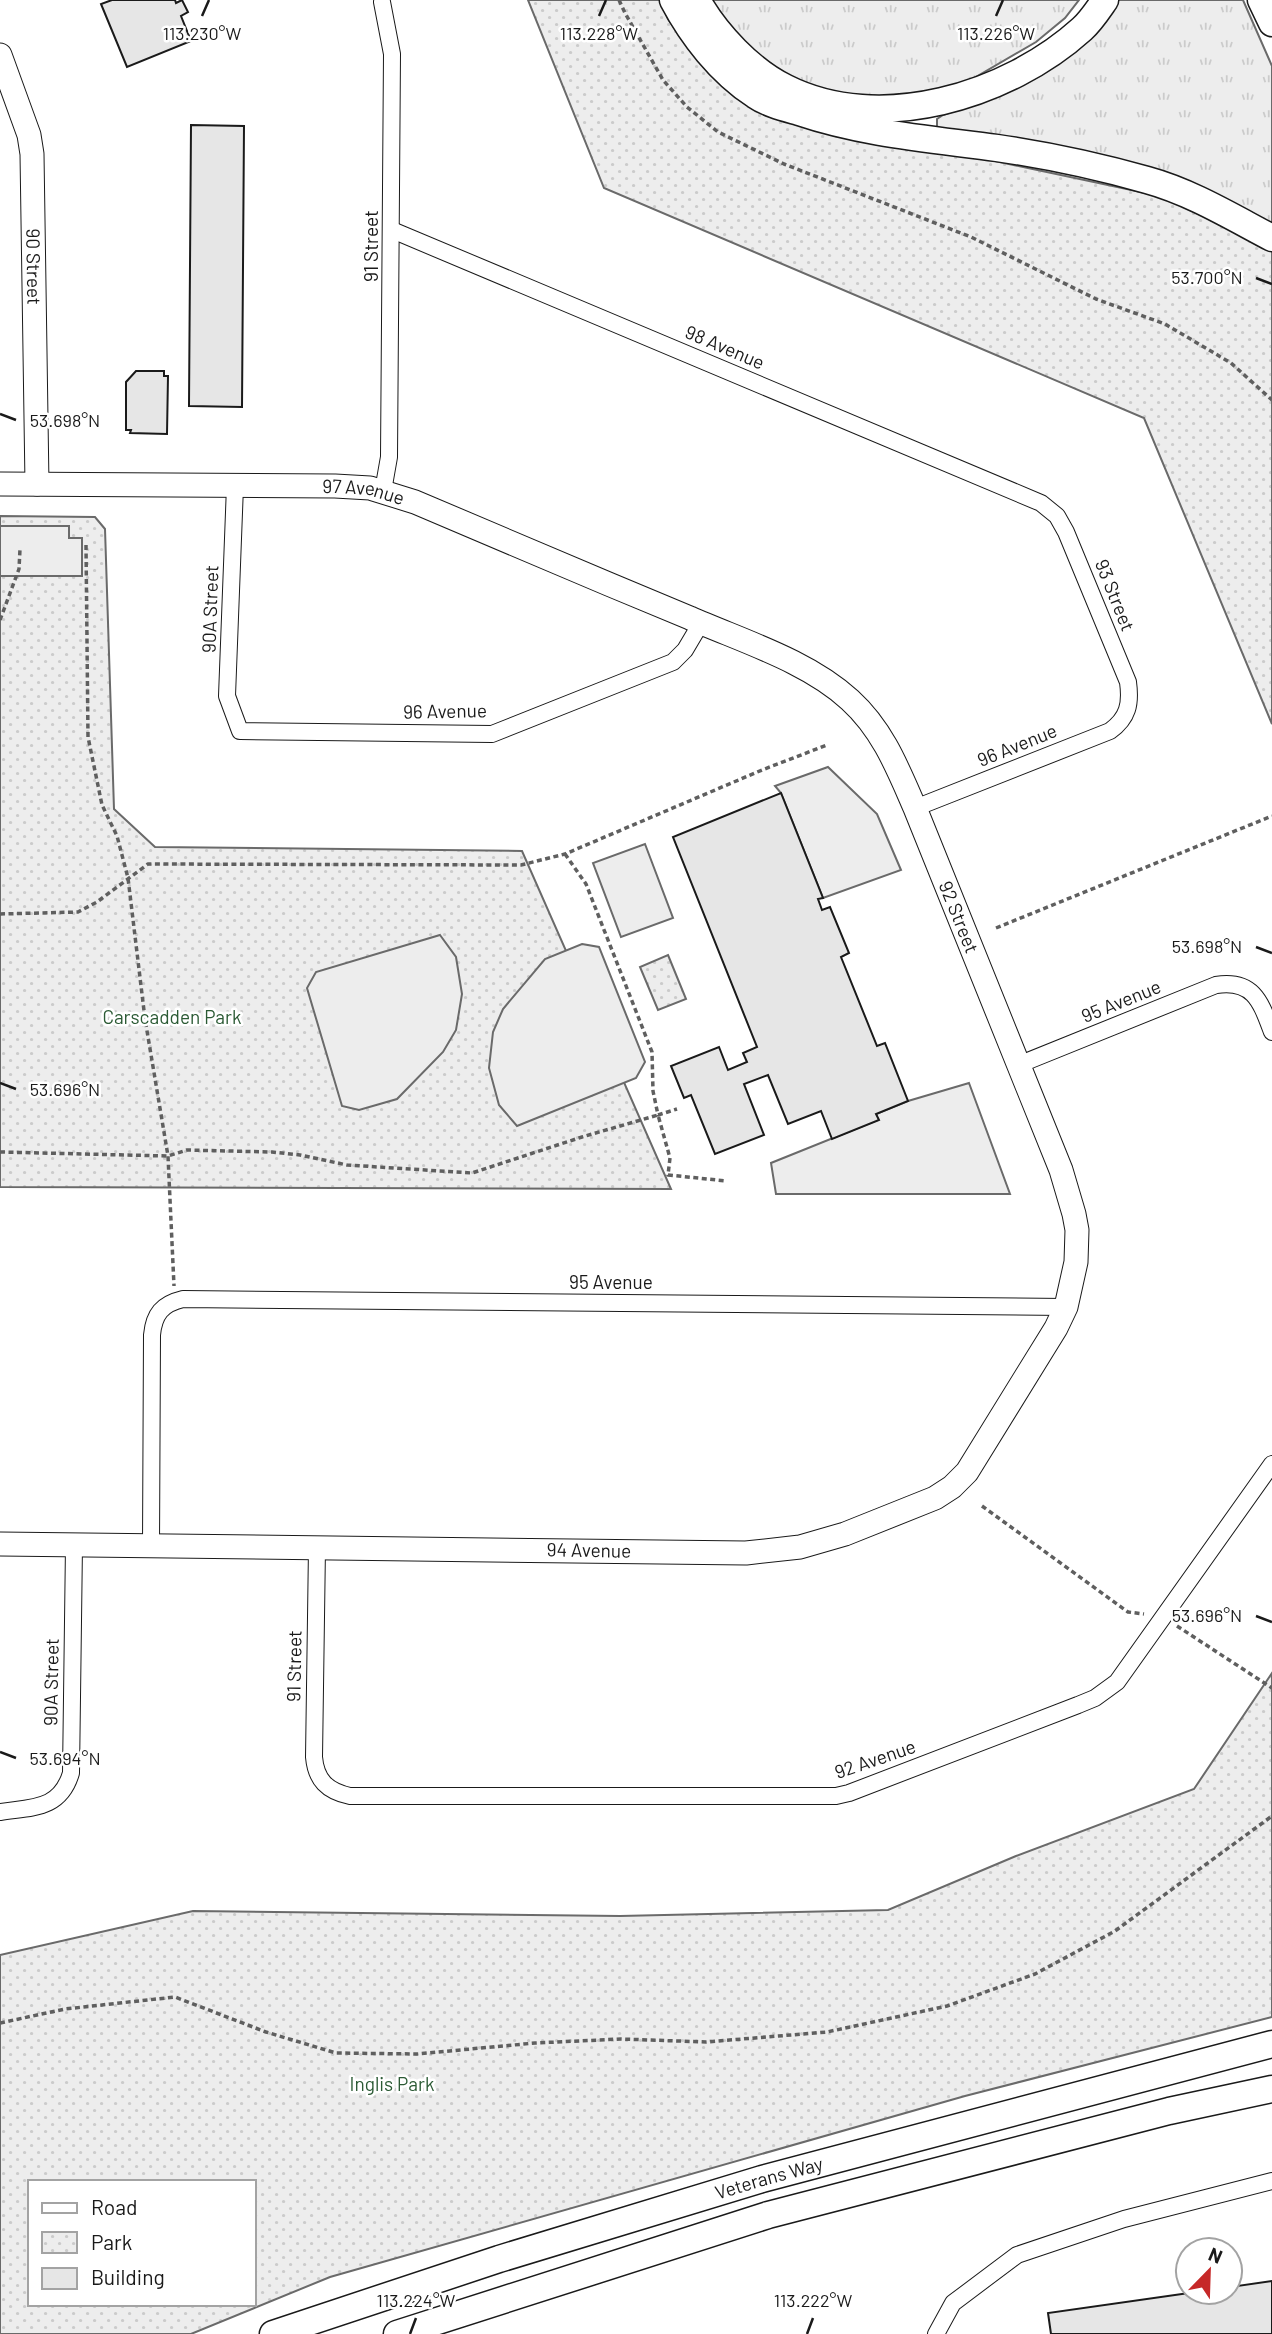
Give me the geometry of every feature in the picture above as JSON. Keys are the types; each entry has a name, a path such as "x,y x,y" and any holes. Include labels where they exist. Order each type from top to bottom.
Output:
{"main road":[{"path":"673,0 695,38 716,60 755,96 777,105 822,120 870,131 1000,149 1150,181 1206,204 1272,238"},
{"path":"696,0 711,24 749,63 786,88 826,102 876,109 922,105 984,90 1041,62 1084,28 1105,0"},
{"path":"1262,0 1272,23"},
{"name":"Veterans Way","path":"273,2334 499,2259 762,2179 1272,2044"},
{"name":"Veterans Way","path":"397,2334 768,2214 1169,2111 1272,2088"}],"street":[{"name":"91 Street","path":"382,2 392,54 393,230 389,457 383,491"},
{"name":"90 Street","path":"0,55 29,135 32,162 37,484"},
{"name":"98 Avenue","path":"393,230 1041,503"},
{"name":"97 Avenue","path":"0,484 355,486 383,491 415,502 701,623"},
{"name":"90A Street","path":"235,486 227,696 240,731"},
{"name":"93 Street","path":"1041,503 1057,516 1066,531 1128,682 1128,712"},
{"name":"96 Avenue","path":"240,731 492,734 673,662 685,650 701,623"},
{"name":"92 Street","path":"701,623 811,671 849,698 874,725 884,741 915,808 1061,1170 1077,1230 1076,1262 1066,1307"},
{"name":"96 Avenue","path":"915,808 1110,731 1128,712"},
{"name":"95 Avenue","path":"1018,1065 1216,985 1240,985 1257,998 1272,1032"},
{"name":"95 Avenue","path":"151,1545 153,1324 159,1310 174,1301 1066,1307"},
{"name":"94 Avenue","path":"0,1544 746,1553 774,1551 824,1541 935,1498 960,1480 1056,1328 1066,1307"},
{"name":"92 Avenue","path":"323,1785 350,1796 836,1796 862,1789 1095,1698 1124,1674 1272,1464"},
{"name":"90A Street","path":"0,1812 50,1802 63,1791 71,1773 74,1545"},
{"name":"91 Street","path":"317,1547 314,1757 317,1775 323,1785"},
{"path":"936,2334 953,2303 1017,2255 1124,2219 1272,2181"}],"path":[{"path":"619,0 663,80 687,107 718,132 784,164 971,237 1097,299 1165,324 1231,363 1272,400"},
{"path":"86,545 88,737 102,805 117,836 128,878 145,1019 168,1156 174,1301"},
{"path":"0,620 16,577 20,549"},
{"path":"0,914 78,912 97,902 144,867 156,864 521,865 565,853 827,745"},
{"path":"996,928 1272,816"},
{"path":"565,853 586,884 652,1052 653,1091 670,1158 668,1175 727,1181"},
{"path":"0,1152 168,1156 187,1150 271,1152 300,1155 346,1166 472,1173 677,1109"},
{"path":"982,1506 1128,1612 1165,1618 1272,1688"},
{"path":"0,2023 65,2009 175,1997 266,2032 336,2053 417,2054 535,2043 621,2039 717,2042 827,2032 947,2006 1035,1974 1115,1931 1272,1816"}],"green space":[{"path":"528,0 660,0 668,19 689,48 891,139 1169,198 1272,249 1272,724 1144,418 604,188"},
{"path":"707,0 1079,0 1065,18 1036,42 962,85 920,99 856,98 800,83 762,64"},
{"path":"1113,0 1243,0 1272,66 1272,233 1237,212 937,133 937,119 980,102"},
{"name":"Carscadden Park","path":"0,516 95,517 105,529 114,809 155,847 522,851 671,1189 0,1187"},
{"path":"668,955 686,999 658,1010 640,967"},
{"name":"Inglis Park","path":"1272,1673 1272,2017 965,2096 330,2277 191,2334 0,2334 0,1955 193,1911 620,1916 888,1910 1016,1856 1194,1789"}],"shaded area":[{"path":"0,526 69,526 69,538 82,538 82,576 0,576"},
{"path":"828,767 877,814 901,870 823,898 781,793 775,786"},
{"path":"645,844 673,918 621,937 593,863"},
{"path":"440,935 456,957 462,994 456,1030 443,1052 397,1099 359,1110 342,1106 307,988 316,972"},
{"path":"582,944 599,947 645,1062 636,1078 517,1126 499,1105 489,1068 493,1032 503,1009 545,959"},
{"path":"969,1083 1010,1194 776,1194 771,1163 878,1120 876,1114 908,1101"}],"building":[{"path":"112,0 175,0 176,3 182,0 188,12 181,16 191,41 127,67 101,4"},
{"path":"191,125 244,126 242,407 189,406"},
{"path":"136,371 164,371 164,376 168,376 167,434 130,433 131,430 126,430 126,382"},
{"path":"781,793 823,898 818,899 822,910 830,907 849,953 841,957 877,1046 885,1043 908,1101 876,1114 879,1120 832,1139 821,1111 788,1124 768,1075 744,1084 764,1135 715,1154 691,1095 684,1098 671,1066 719,1047 728,1070 747,1062 743,1053 757,1047 673,837"},
{"path":"1272,2281 1272,2334 1051,2334 1048,2313 1174,2295 1174,2306 1244,2306 1244,2285"}]}
